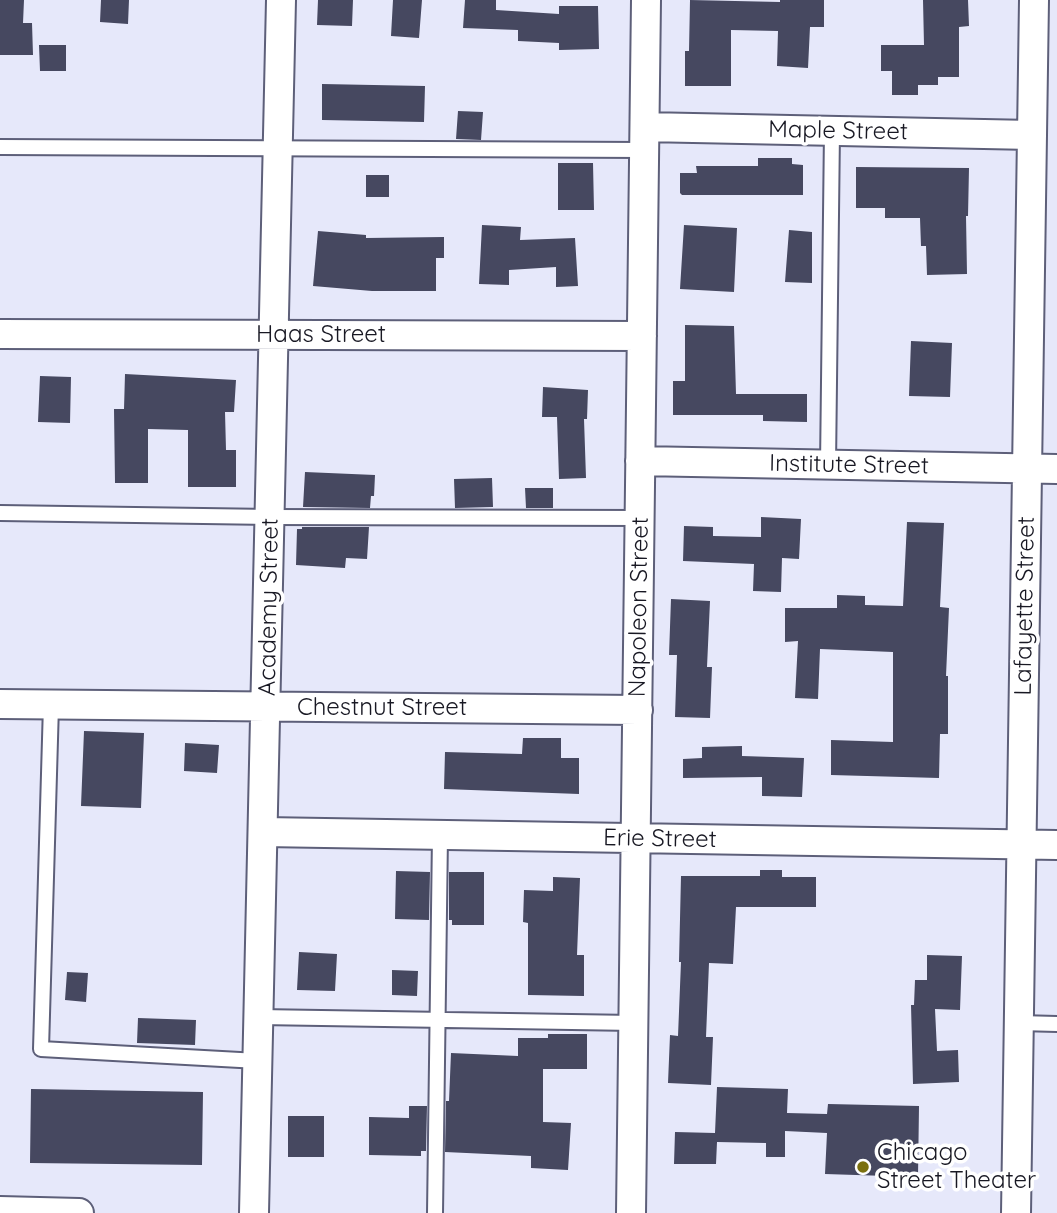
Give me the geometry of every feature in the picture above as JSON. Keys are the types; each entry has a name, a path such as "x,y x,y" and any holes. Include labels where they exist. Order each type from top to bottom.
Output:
{"street":[{"name":"Academy Street","path":"254,1213 281,0"},
{"name":"Napoleon Street","path":"631,1213 646,0"},
{"name":"Lafayette Street","path":"1016,1213 1034,0"},
{"name":"Maple Street","path":"644,138 832,131 1032,135"},
{"name":"Haas Street","path":"0,334 642,336"},
{"name":"Institute Street","path":"640,461 1057,469"},
{"name":"Chestnut Street","path":"0,704 638,710"},
{"name":"Erie Street","path":"264,832 1057,845"},
{"path":"0,1211 79,1213"}],"lane":[{"path":"828,465 832,131"},
{"path":"0,147 278,148 644,138"},
{"path":"0,513 640,518"},
{"path":"51,705 41,1049 258,1061"},
{"path":"435,1213 440,835"},
{"path":"259,1017 634,1023"},
{"path":"1019,1023 1057,1024"}],"building":[{"path":"0,0 24,0 23,23 32,23 33,55 0,55"},
{"path":"101,0 129,0 128,24 100,22"},
{"path":"318,0 353,0 352,26 317,25"},
{"path":"393,0 422,0 419,38 391,36"},
{"path":"465,0 496,0 496,10 559,14 559,6 598,6 599,49 559,50 559,43 518,41 518,30 463,28"},
{"path":"690,0 824,0 824,27 810,27 808,68 777,66 778,31 731,30 731,86 685,86"},
{"path":"923,0 968,0 969,26 959,27 959,77 938,77 938,85 918,85 918,95 892,95 892,71 881,71 881,45 924,45"},
{"path":"39,45 66,45 66,71 40,71"},
{"path":"322,84 425,86 424,122 322,120"},
{"path":"458,111 483,112 481,140 456,139"},
{"path":"758,158 792,158 792,164 803,165 803,195 680,193 680,173 697,173 696,166 758,166"},
{"path":"558,163 593,163 594,210 558,210"},
{"path":"856,167 969,168 967,274 927,275 926,246 921,246 920,218 885,218 885,208 856,208"},
{"path":"366,175 389,175 389,197 366,197"},
{"path":"482,225 521,227 520,240 575,238 578,286 556,287 556,267 509,270 509,285 479,284"},
{"path":"684,225 737,228 734,292 680,289"},
{"path":"789,230 812,232 812,283 785,282"},
{"path":"318,231 366,235 366,238 444,237 444,258 436,258 436,291 372,291 313,286"},
{"path":"685,325 734,326 736,394 807,394 807,422 763,421 763,415 673,415 673,381 685,381"},
{"path":"911,341 952,343 950,397 909,396"},
{"path":"125,374 236,380 234,412 225,412 226,450 236,450 236,487 188,487 188,430 148,429 148,483 115,483 114,409 124,409"},
{"path":"40,376 71,377 70,423 38,422"},
{"path":"543,387 588,390 587,419 584,419 586,478 559,479 557,417 542,417"},
{"path":"305,472 375,475 374,496 371,496 370,508 303,507"},
{"path":"492,478 493,507 455,508 454,479"},
{"path":"525,488 553,488 553,508 526,508"},
{"path":"761,517 801,519 799,559 782,558 781,592 753,591 754,564 683,561 684,526 713,527 713,536 761,537"},
{"path":"907,522 944,523 940,607 949,608 946,676 948,734 940,734 939,778 831,775 831,740 893,742 893,652 820,649 818,699 795,698 798,641 785,642 785,608 837,608 837,595 865,596 865,605 903,606"},
{"path":"369,527 367,559 346,558 345,568 296,565 297,529"},
{"path":"671,599 710,601 707,667 712,667 710,718 675,717 677,655 669,655"},
{"path":"84,731 144,733 141,808 81,806"},
{"path":"523,738 561,738 561,758 579,758 579,794 444,789 445,752 522,754"},
{"path":"185,743 219,745 217,773 184,771"},
{"path":"742,746 742,756 804,758 802,797 762,796 762,777 683,778 683,759 702,758 702,747"},
{"path":"760,870 782,870 782,877 816,877 816,907 736,907 733,964 709,963 706,1037 713,1037 711,1085 668,1083 670,1035 678,1036 681,876 760,876"},
{"path":"396,871 430,872 429,920 395,919"},
{"path":"449,872 484,872 484,925 452,925 452,920 449,920"},
{"path":"553,877 580,878 577,955 584,955 584,996 528,995 528,923 523,922 524,890 553,891"},
{"path":"299,952 337,954 335,991 297,990"},
{"path":"927,955 962,956 960,1010 935,1009 937,1051 958,1050 959,1082 913,1084 911,1005 914,1005 915,980 927,980"},
{"path":"392,970 418,971 417,996 392,995"},
{"path":"67,972 88,973 86,1002 65,1000"},
{"path":"138,1018 196,1020 195,1045 137,1043"},
{"path":"548,1034 587,1034 587,1069 543,1069 543,1122 571,1123 568,1170 531,1168 531,1156 445,1152 451,1053 518,1056 518,1038 548,1038"},
{"path":"717,1087 788,1089 787,1113 827,1114 828,1104 919,1106 918,1177 825,1174 827,1133 785,1131 785,1157 766,1157 766,1143 717,1142 716,1164 674,1164 675,1132 715,1133"},
{"path":"31,1089 203,1092 202,1165 30,1163"},
{"path":"409,1106 427,1106 426,1151 421,1151 421,1156 369,1155 369,1117 409,1118"},
{"path":"288,1116 324,1116 324,1157 288,1157"}],"place":[{"name":"Chicago Street Theater","path":"863,1167"}]}
